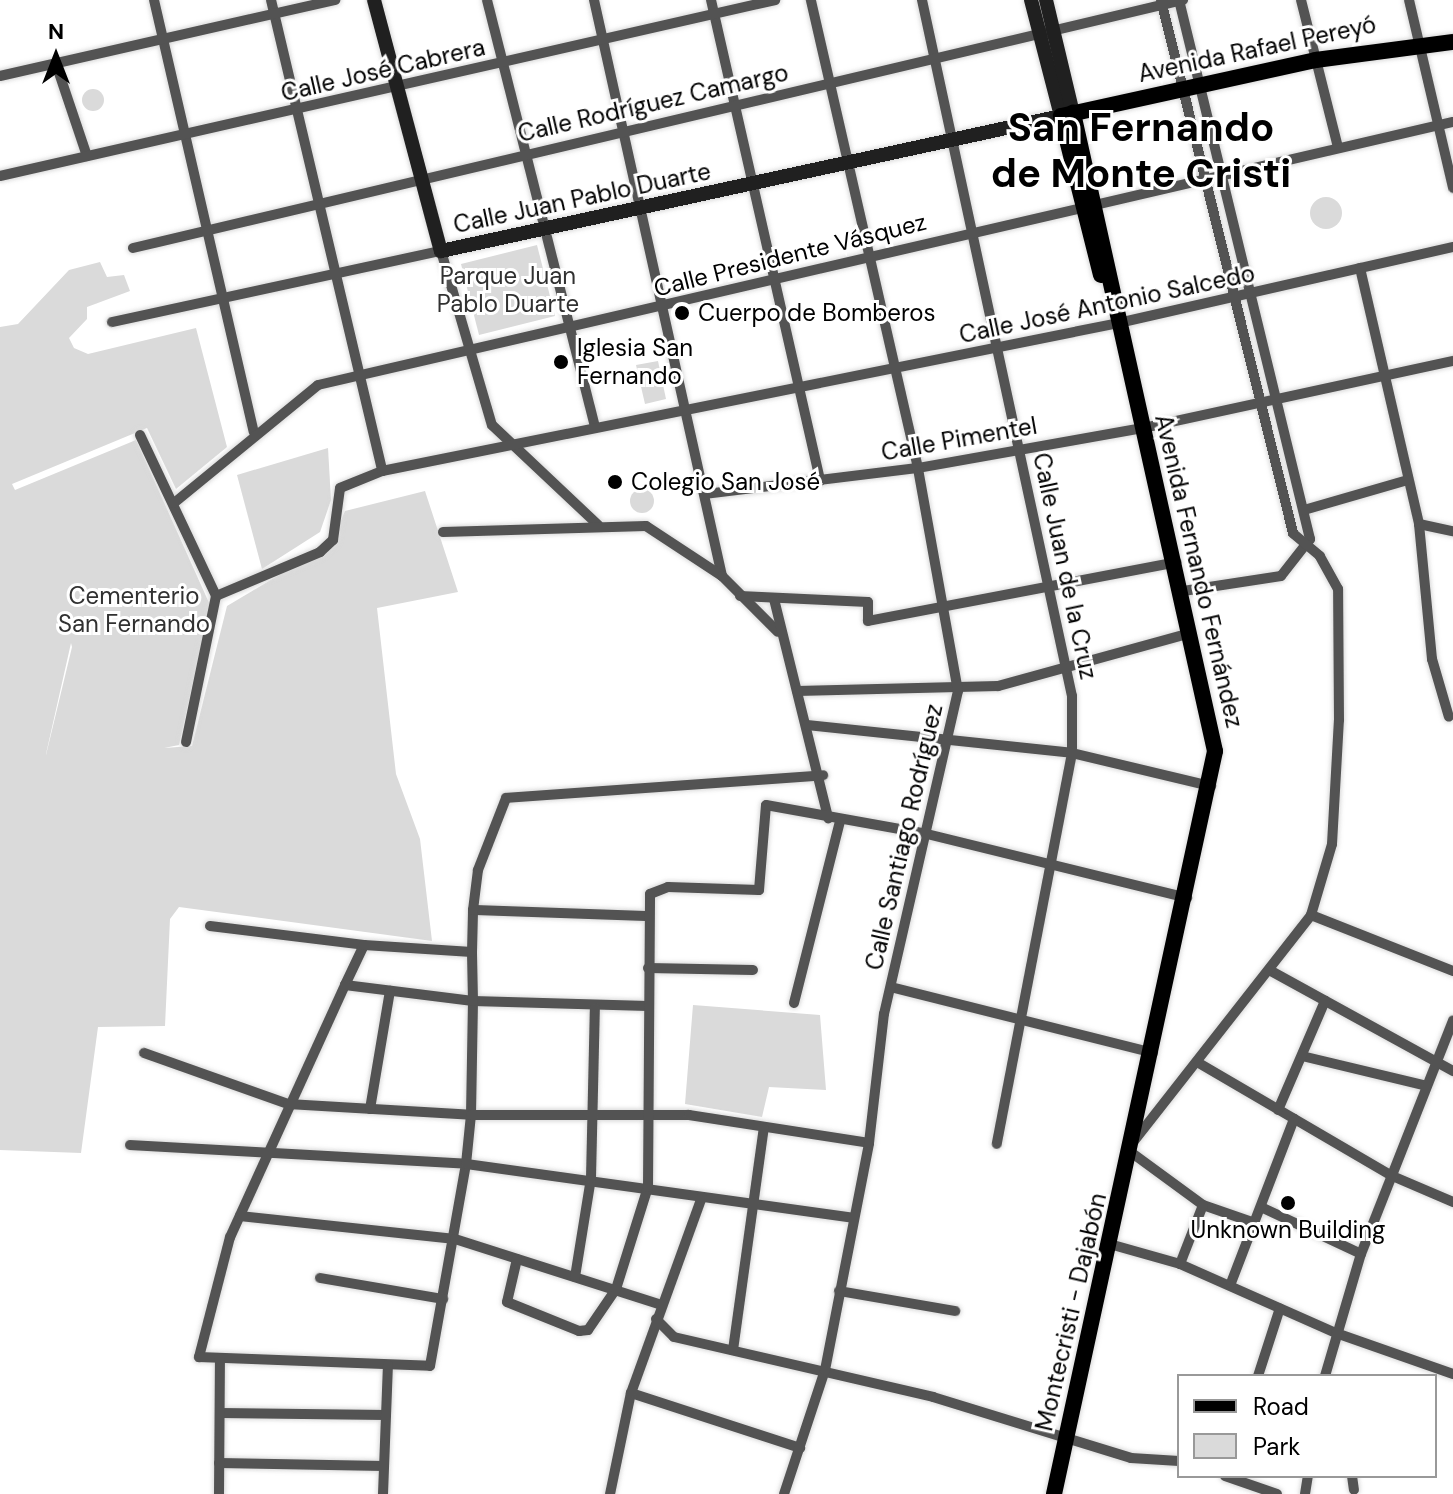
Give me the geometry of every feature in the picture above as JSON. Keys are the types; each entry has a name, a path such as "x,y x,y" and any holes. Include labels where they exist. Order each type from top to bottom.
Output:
{"main road":[{"name":"Avenida Rafael Pereyó","path":"1067,115 1316,60 1417,42 1453,42"},
{"name":"Avenida Fernando Fernández","path":"1067,115 1183,591 1215,751 1211,786 1133,1147"},
{"name":"Montecristi - Dajabón","path":"1054,1494 1133,1147"}],"street":[{"path":"154,0 189,133 254,432"},
{"path":"271,0 382,471"},
{"path":"0,76 165,36 335,0"},
{"path":"374,0 421,179 492,425 598,525"},
{"path":"487,0 595,428"},
{"path":"594,0 688,410 722,576"},
{"path":"711,0 738,103 820,481"},
{"name":"Calle José Cabrera","path":"0,176 775,0"},
{"name":"Calle Santiago Rodríguez","path":"784,1494 825,1370 869,1143 891,987 958,691 946,603 918,468 867,258 811,0"},
{"name":"Calle Juan de la Cruz","path":"922,0 1066,667 1072,753 1047,862 997,1144"},
{"name":"Avenida Fernando Fernández","path":"1031,0 1047,32"},
{"name":"Avenida Fernando Fernández","path":"1046,0 1047,32 1067,115"},
{"path":"1180,0 1205,178 1231,298 1293,533 1307,546 1338,589 1335,808 1327,872 1311,915 1133,1147 1203,1205 1255,1223"},
{"name":"Calle Rodríguez Camargo","path":"133,248 1047,32 1161,2 1180,0"},
{"path":"1301,0 1338,147"},
{"path":"1409,0 1453,188"},
{"path":"1161,2 1193,85 1222,175 1304,510 1307,546 1281,576 1183,591"},
{"path":"56,64 87,156"},
{"name":"Calle Juan Pablo Duarte","path":"112,322 225,295 336,274 1067,115"},
{"name":"Calle Presidente Vásquez","path":"174,503 254,432 318,385 662,307 971,231 1453,122"},
{"name":"Calle José Antonio Salcedo","path":"216,596 320,552 333,540 340,488 382,471 1118,323 1453,247"},
{"path":"1360,268 1388,376 1419,524 1432,659 1449,717"},
{"name":"Calle Pimentel","path":"705,494 918,468 1143,428 1453,361"},
{"path":"140,435 216,596 186,742"},
{"path":"1304,510 1408,480"},
{"path":"1419,524 1451,533"},
{"path":"443,532 579,533 598,525 646,526 722,576 778,632"},
{"path":"740,596 868,602 868,621 946,603 1050,588 1176,562"},
{"path":"756,611 769,599"},
{"path":"769,599 823,775 828,818"},
{"path":"797,691 958,691 1066,667 1190,633"},
{"path":"807,725 948,735 1072,753 1211,786"},
{"path":"364,945 288,1104 240,1216 199,1357 430,1366 455,1239 471,1115 473,910 482,853 506,798 516,794 823,775"},
{"path":"517,1259 507,1302 579,1331 588,1330 616,1289 648,1187 648,916 656,887 759,890 766,805 840,821 927,834 1187,898"},
{"path":"794,1003 840,821"},
{"path":"473,910 648,916"},
{"path":"1311,915 1453,971"},
{"path":"210,926 364,945 472,952"},
{"path":"648,968 753,970"},
{"path":"1271,971 1453,1071"},
{"path":"345,985 473,1001 595,1008 648,1006"},
{"path":"891,987 1018,1016 1153,1053"},
{"path":"370,1109 390,991"},
{"path":"1278,1110 1325,1001"},
{"path":"575,1277 591,1178 595,1008"},
{"path":"1326,1374 1361,1254 1423,1085 1453,1021"},
{"path":"144,1053 288,1104 471,1115 593,1116 647,1112 869,1143"},
{"path":"1302,1056 1423,1085"},
{"path":"1197,1062 1390,1175 1453,1202"},
{"path":"1231,1283 1263,1208 1294,1119"},
{"path":"733,1350 758,1202 764,1128"},
{"path":"130,1145 466,1164 591,1178 853,1218"},
{"path":"610,1494 631,1393 702,1197"},
{"path":"1180,1264 1203,1205"},
{"path":"1263,1208 1361,1254"},
{"path":"240,1216 455,1239 662,1305"},
{"path":"1113,1245 1180,1264 1231,1283 1336,1333 1453,1374"},
{"path":"320,1278 443,1299"},
{"path":"839,1291 955,1311"},
{"path":"1259,1374 1280,1308"},
{"path":"656,1319 674,1337 825,1370 1068,1437 1131,1458 1177,1461"},
{"path":"219,1494 220,1358"},
{"path":"383,1494 388,1365"},
{"path":"631,1393 800,1448"},
{"path":"220,1413 386,1415"},
{"path":"219,1463 384,1466"},
{"path":"1231,1478 1277,1494"},
{"path":"1352,1478 1354,1490"}],"green space":[{"path":"93,89 101,92 104,100 101,108 93,111 85,108 82,100 85,92"},
{"path":"1326,197 1337,202 1342,213 1337,224 1326,229 1315,224 1310,213 1315,202"},
{"name":"Parque Juan Pablo Duarte","path":"537,245 555,316 479,335 461,264"},
{"name":"Cementerio San Fernando","path":"100,262 107,277 124,275 130,291 87,307 87,319 69,338 74,348 88,354 196,328 227,447 176,489 147,428 12,484 15,490 136,440 210,605 179,745 164,748 192,746 227,606 331,544 345,511 425,491 458,592 377,608 396,774 420,839 432,941 179,907 170,919 165,1026 98,1027 81,1153 0,1150 0,327 18,324 69,270","holes":["71,643 72,647 46,755"]},
{"path":"658,361 666,399 645,404 636,365"},
{"path":"328,448 331,500 320,532 262,569 237,475"},
{"path":"637,489 647,489 654,496 654,506 647,513 637,513 630,506 630,496"},
{"path":"693,1005 820,1015 826,1090 769,1087 762,1117 685,1104"}],"place":[{"name":"Cuerpo de Bomberos","path":"682,313"},
{"name":"Iglesia San Fernando","path":"561,362"},
{"name":"Colegio San José","path":"615,482"},
{"name":"Unknown Building","path":"1288,1203"}],"district":[{"name":"San Fernando de Monte Cristi","path":"1141,150"}]}
